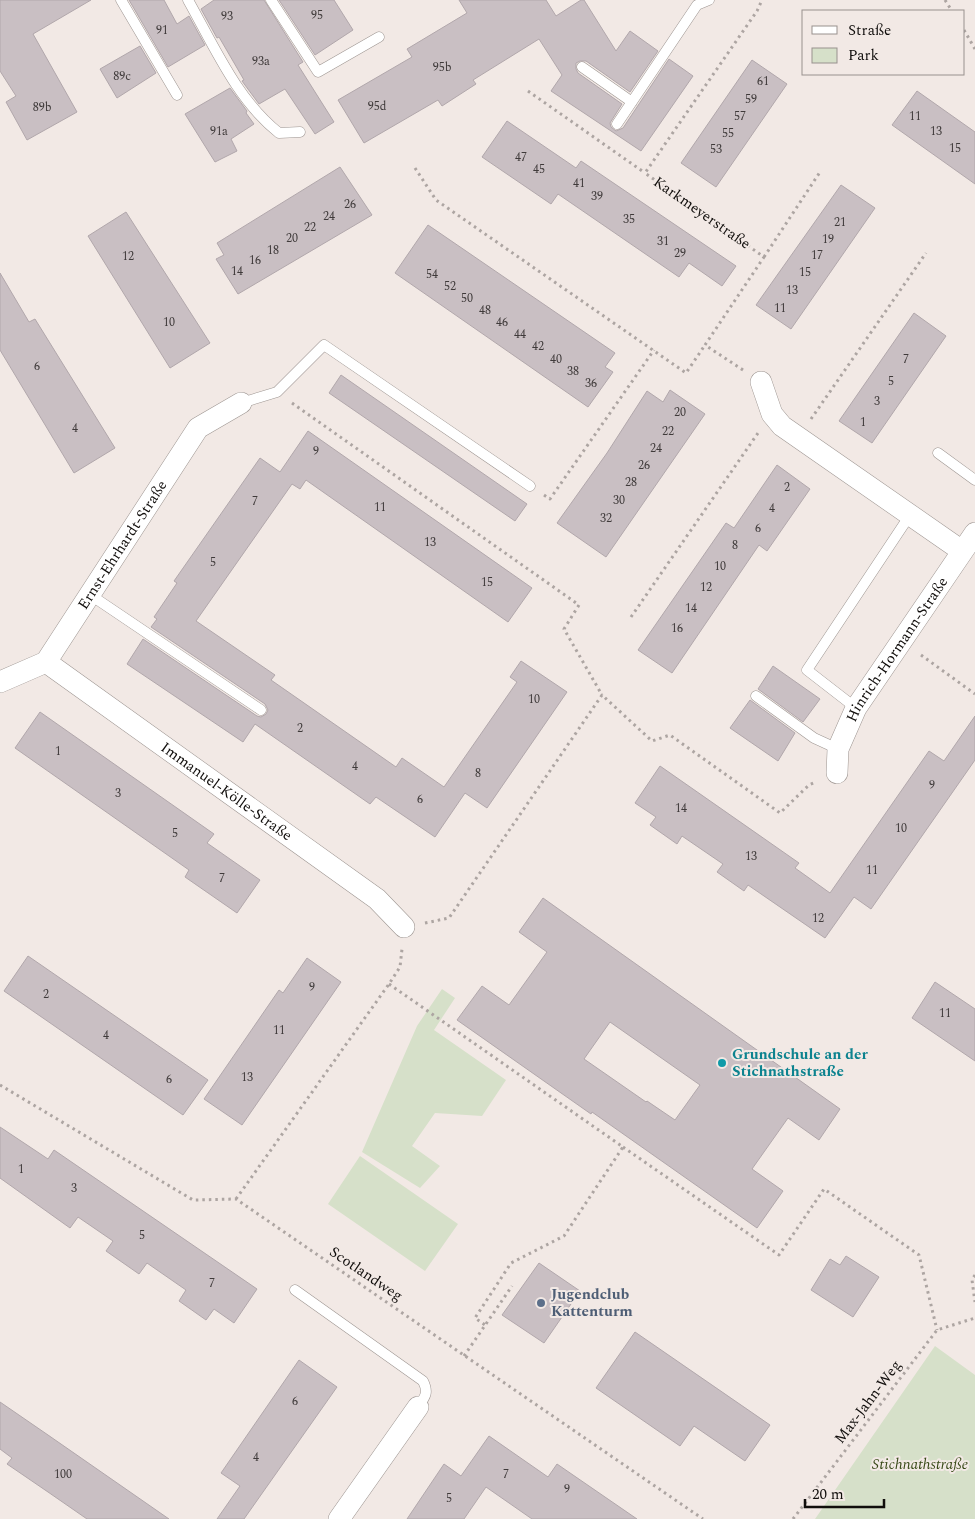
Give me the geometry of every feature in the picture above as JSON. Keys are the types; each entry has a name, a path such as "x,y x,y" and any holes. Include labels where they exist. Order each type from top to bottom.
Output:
{"street":[{"path":"761,382 772,414 782,426 962,551"},
{"name":"Ernst-Ehrhardt-Straße","path":"46,662 198,428 241,403"},
{"name":"Hinrich-Hormann-Straße","path":"837,773 838,749 856,708 975,533"},
{"path":"0,682 46,662"},
{"name":"Immanuel-Kölle-Straße","path":"46,662 377,898 404,927"},
{"path":"339,1519 418,1407"}],"lane":[{"path":"121,0 177,94"},
{"path":"188,0 229,72 262,120 279,133 300,132"},
{"path":"271,0 318,72 379,37"},
{"path":"617,124 697,5 709,0"},
{"path":"582,67 632,102"},
{"path":"241,403 277,392 324,345 530,486"},
{"path":"938,453 975,480"},
{"path":"856,708 807,670 910,515"},
{"path":"89,594 261,710"},
{"path":"756,696 814,738 838,749"},
{"path":"295,1290 423,1381 427,1389 418,1407"}],"path":[{"name":"Karkmeyerstraße","path":"654,350 686,373 764,257 645,173 757,11 762,0"},
{"path":"965,32 975,49"},
{"path":"528,91 645,173"},
{"path":"416,168 436,200 654,350 550,500 530,486"},
{"path":"764,257 820,172"},
{"path":"798,437 926,253"},
{"path":"705,345 761,382"},
{"path":"277,392 579,605 564,629 602,695 652,741 670,735 780,813 809,785 837,773"},
{"path":"631,617 772,414"},
{"path":"902,642 975,694"},
{"path":"0,1085 193,1200 236,1199 400,967 404,927 449,918 602,695"},
{"path":"389,984 779,1255 824,1189 919,1255 937,1330 975,1318"},
{"path":"485,1325 475,1318 511,1263 564,1236 623,1147"},
{"name":"Scotlandweg","path":"236,1199 703,1519"},
{"path":"975,1275 972,1280 975,1302"},
{"path":"464,1356 512,1286"},
{"name":"Max-Jahn-Weg","path":"793,1519 937,1330"}],"green space":[{"path":"442,989 455,998 434,1030 506,1080 482,1116 435,1113 412,1146 440,1166 420,1188 362,1152 417,1026"},
{"path":"360,1156 458,1224 425,1271 328,1204"},
{"name":"Stichnathstraße","path":"935,1346 975,1375 975,1519 815,1519"}],"building":[{"path":"0,0 91,0 33,34 77,112 27,140 6,102 16,96 0,71"},
{"path":"129,0 164,0 177,24 189,16 205,45 168,67"},
{"path":"214,0 264,0 303,62 298,65 334,122 315,134 285,89 259,104 242,81 244,80 201,9"},
{"path":"279,0 334,0 353,30 315,55"},
{"path":"459,0 546,0 556,16 584,0 616,51 630,31 658,51 630,92 586,61 576,63 578,73 622,104 610,123 611,127 616,131 623,128 669,59 693,76 641,151 551,91 562,75 539,39 473,80 476,84 442,106 438,100 364,143 338,100 412,57 407,49 467,13"},
{"path":"140,46 156,73 117,98 100,69"},
{"path":"752,60 787,84 716,187 681,163"},
{"path":"230,88 254,124 231,139 237,151 215,162 185,114"},
{"path":"917,91 975,132 975,184 892,125"},
{"path":"507,121 576,168 581,161 736,266 722,286 689,263 679,277 558,194 551,204 482,157"},
{"path":"340,167 372,215 238,294 216,259 224,255 217,243"},
{"path":"841,185 875,208 791,329 756,305"},
{"path":"126,212 210,343 170,368 88,236"},
{"path":"428,225 615,353 605,367 613,372 588,407 395,273"},
{"path":"0,273 29,322 35,319 115,448 74,473 0,350"},
{"path":"914,313 946,336 872,443 839,421"},
{"path":"341,375 527,504 515,521 329,393"},
{"path":"670,390 705,414 606,557 557,523 607,453 647,391 663,402"},
{"path":"308,431 532,588 508,622 306,480 300,489 292,484 196,621 275,675 271,680 396,767 402,758 444,787 517,682 510,677 521,661 567,692 487,808 465,793 435,837 376,797 370,804 255,724 243,742 127,664 143,639 257,716 261,717 266,714 268,710 265,704 151,627 157,619 154,617 177,583 174,581 260,458 280,472"},
{"path":"777,465 810,489 767,551 759,545 672,673 638,650 726,523 734,528"},
{"path":"773,666 820,699 803,722 758,689"},
{"path":"750,700 795,733 778,761 730,728"},
{"path":"40,712 214,834 207,843 260,880 237,913 185,877 189,870 15,748"},
{"path":"975,716 975,760 871,909 854,897 825,938 748,885 744,891 717,872 723,864 682,836 677,844 650,825 656,817 635,803 660,766 799,863 795,868 830,893 929,751 944,761"},
{"name":"Grundschule an der Stichnathstraße","path":"543,898 840,1109 819,1140 788,1118 752,1169 783,1191 757,1228 457,1020 482,986 509,1005 547,952 519,932","holes":["610,1022 700,1085 675,1120 584,1059"]},
{"path":"28,956 208,1080 183,1115 4,991"},
{"path":"307,958 341,982 242,1125 204,1099 279,990 283,993"},
{"path":"935,982 975,1009 975,1061 912,1018"},
{"path":"0,1127 48,1159 54,1150 257,1289 234,1323 214,1309 206,1320 179,1301 186,1290 147,1263 139,1274 106,1251 113,1241 78,1217 70,1228 0,1178"},
{"path":"846,1256 879,1277 853,1317 811,1290 830,1259 840,1265"},
{"name":"Jugendclub Kattenturm","path":"539,1263 580,1291 544,1343 502,1315"},
{"path":"635,1332 770,1425 745,1461 694,1426 680,1446 596,1388"},
{"path":"299,1360 337,1387 244,1519 217,1519 240,1486 221,1473"},
{"path":"0,1402 169,1519 87,1519 7,1464 12,1458 0,1449"},
{"path":"489,1436 548,1477 557,1464 637,1519 532,1519 486,1487 464,1519 407,1519 444,1464 461,1476"}],"place":[{"name":"Grundschule an der Stichnathstraße","path":"722,1063"},
{"name":"Jugendclub Kattenturm","path":"541,1303"}]}
